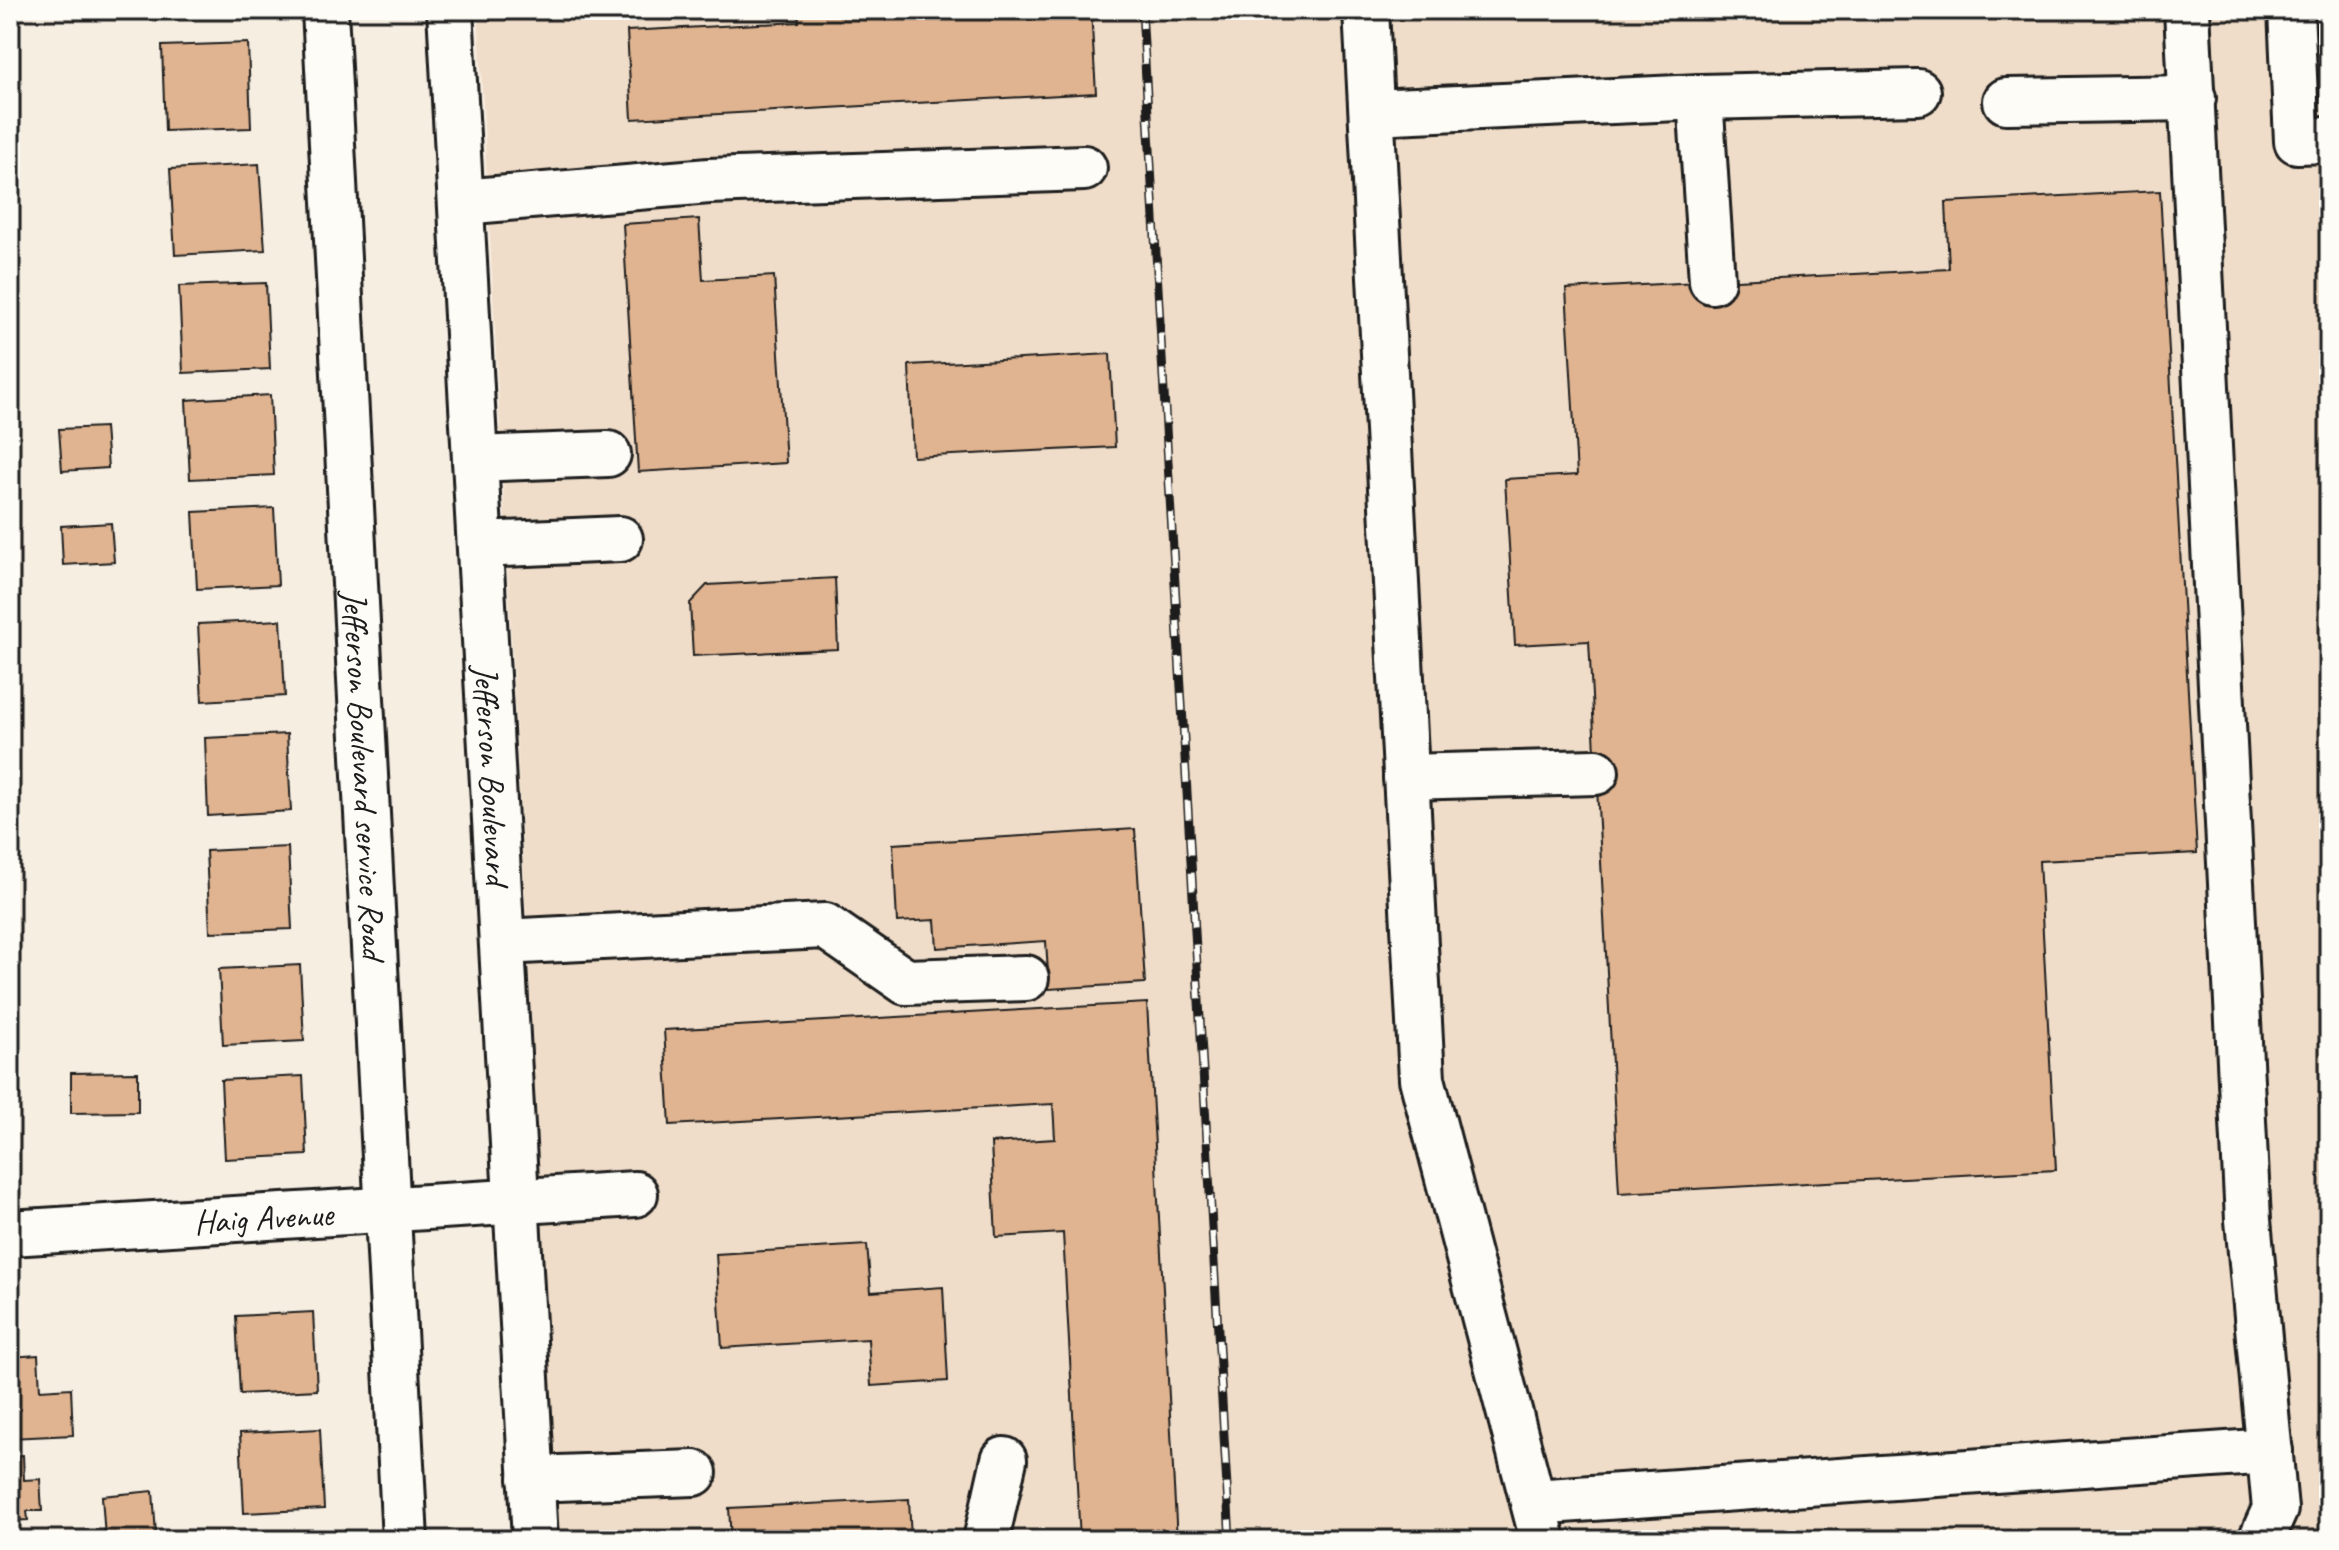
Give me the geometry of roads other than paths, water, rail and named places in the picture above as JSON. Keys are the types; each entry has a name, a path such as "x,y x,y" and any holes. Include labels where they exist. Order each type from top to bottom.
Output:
{"street":[{"name":"Jefferson Boulevard service Road","path":"325,10 405,1540"},
{"name":"Jefferson Boulevard","path":"450,10 535,1540"},
{"path":"1366,10 1422,1079 1538,1521 2270,1451"},
{"path":"2187,10 2248,1220 2275,1509 2261,1540"},
{"path":"2291,10 2297,141 2329,140"},
{"path":"1372,112 1700,97 1918,92"},
{"path":"1700,97 1712,281"},
{"path":"2006,101 2193,98"},
{"path":"461,202 709,181 1084,168"},
{"path":"475,459 608,454"},
{"path":"480,545 620,539"},
{"path":"1406,777 1596,772"},
{"path":"502,942 825,926 906,982 1026,978"},
{"name":"Haig Avenue","path":"10,1233 635,1194"},
{"path":"986,1540 1004,1460"},
{"path":"531,1479 694,1473"}],"railway":[{"path":"1142,10 1230,1540"}]}
